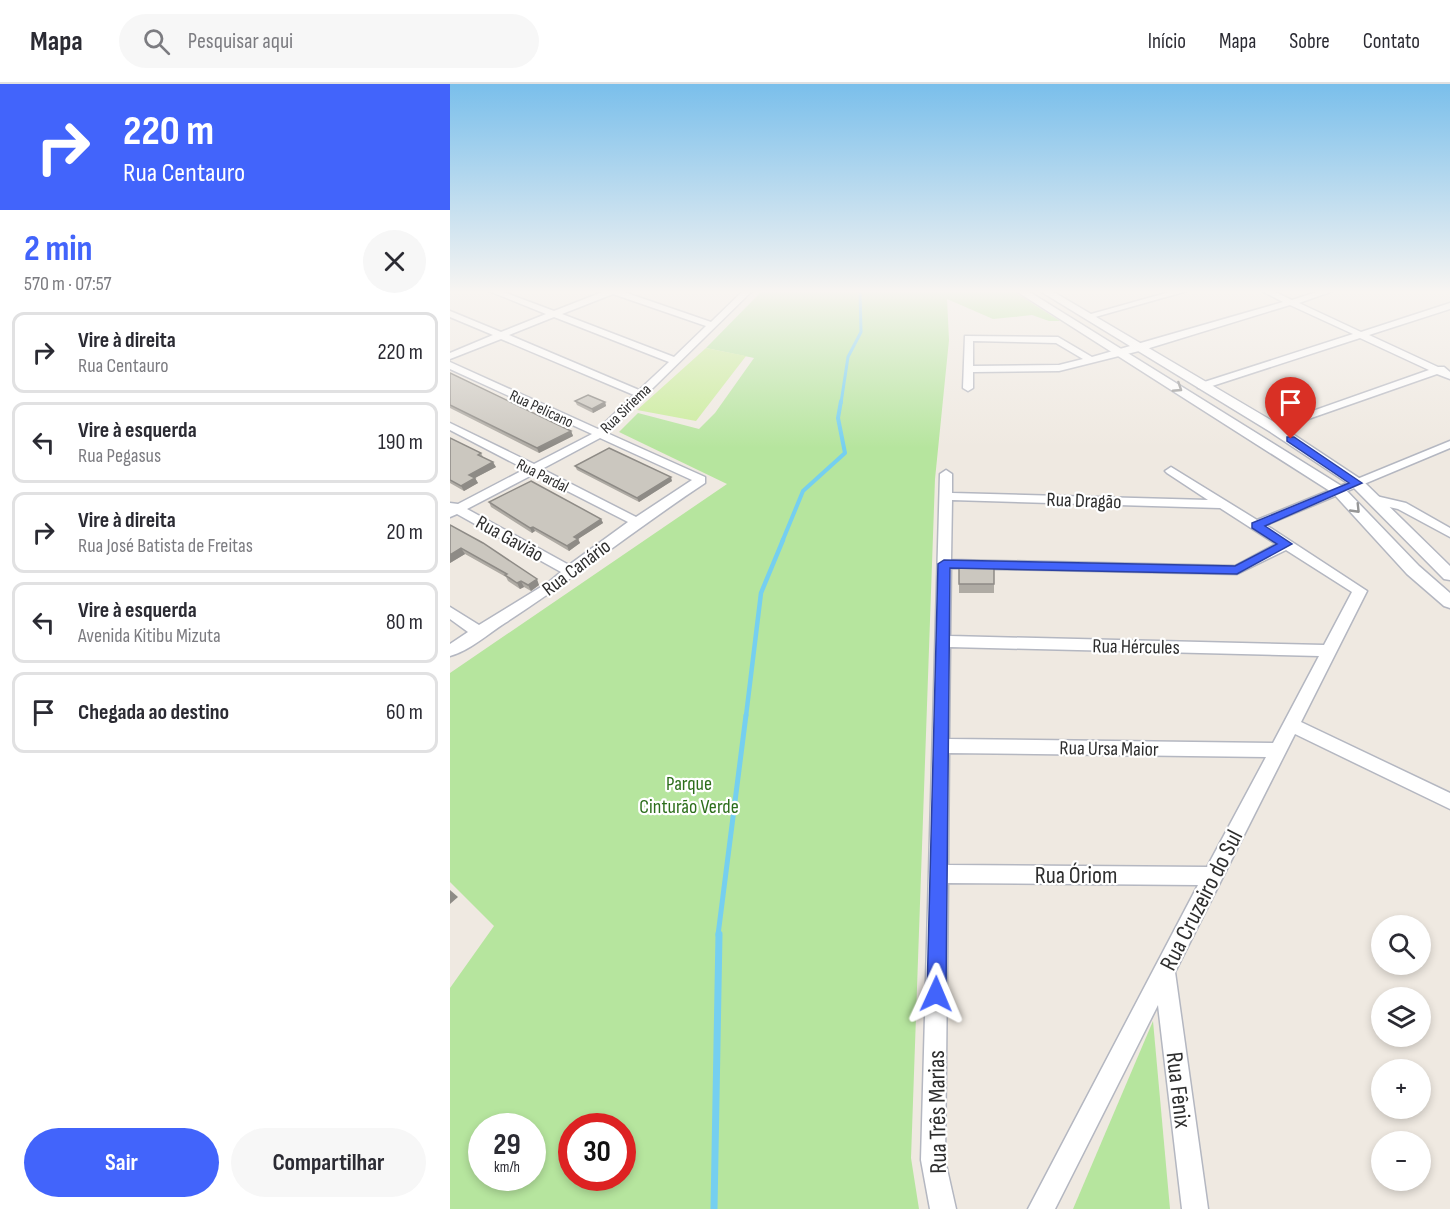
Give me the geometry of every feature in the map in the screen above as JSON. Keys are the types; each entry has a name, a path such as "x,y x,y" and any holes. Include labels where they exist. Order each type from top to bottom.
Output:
{"street":[{"path":"450,356 480,344"},
{"path":"521,344 641,394"},
{"path":"630,344 675,361"},
{"name":"Rua Siriema","path":"453,509 598,435 694,344"},
{"path":"968,344 968,388"},
{"path":"1064,344 1089,359"},
{"path":"1106,344 1338,490 1413,570 1450,602"},
{"path":"1133,344 1274,428 1357,483 1449,572"},
{"path":"968,369 1059,368 1155,344"},
{"path":"1202,386 1331,344"},
{"path":"1380,344 1450,376"},
{"name":"Rua Pelicano","path":"450,364 598,435 701,480"},
{"path":"1274,428 1450,365"},
{"name":"Rua Pardal","path":"450,426 637,522"},
{"path":"1256,525 1450,444"},
{"path":"944,564 1237,570 1286,544 1171,471"},
{"name":"Rua Três Marias","path":"943,1209 933,1160 946,474"},
{"name":"Rua Canário","path":"450,651 554,585 637,522 701,480"},
{"name":"Rua Dragão","path":"946,496 1222,504"},
{"path":"1376,500 1402,506 1450,533"},
{"name":"Rua Gavião","path":"453,509 570,571"},
{"name":"Rua Cruzeiro do Sul","path":"1041,1209 1360,591 1286,544"},
{"path":"450,612 480,633"},
{"name":"Rua Hércules","path":"943,641 1329,651"},
{"path":"1291,725 1450,801"},
{"name":"Rua Ursa Maior","path":"941,746 1278,750"},
{"name":"Rua Óriom","path":"939,874 1213,876"},
{"name":"Rua Fênix","path":"1164,971 1195,1209"}],"green space":[{"name":"Parque Cinturão Verde","path":"710,344 949,344 935,479 911,1158 919,1209 450,1209 450,988 494,926 450,882 450,673 727,484 619,432 638,413 699,429 715,413 754,358 706,348"},
{"path":"706,348 746,356 696,421 637,410"},
{"path":"1153,1021 1170,1209 1073,1209"}],"building":[{"path":"450,373 571,431 537,448 450,405"},
{"path":"588,395 605,402 592,409 575,401"},
{"path":"450,438 481,453 478,455 493,462 469,475 475,478 461,486 450,480"},
{"path":"609,448 671,477 637,498 575,466"},
{"path":"531,481 601,519 574,537 578,539 567,546 533,527 530,528 489,502"},
{"path":"450,525 483,543 537,579 528,585 521,581 517,583 505,575 507,574 461,548 450,555"},
{"path":"959,566 994,567 994,584 959,584"}],"waterway":[{"path":"841,403 848,357 855,344"},
{"path":"782,542 803,491 845,453 838,418 841,401"},
{"path":"746,716 761,593 783,540"},
{"path":"718,935 746,715"},
{"path":"714,1209 719,934"}],"route":[{"path":"936,994 944,564 1237,570 1286,544 1256,525 1357,483 1291,439"}]}
